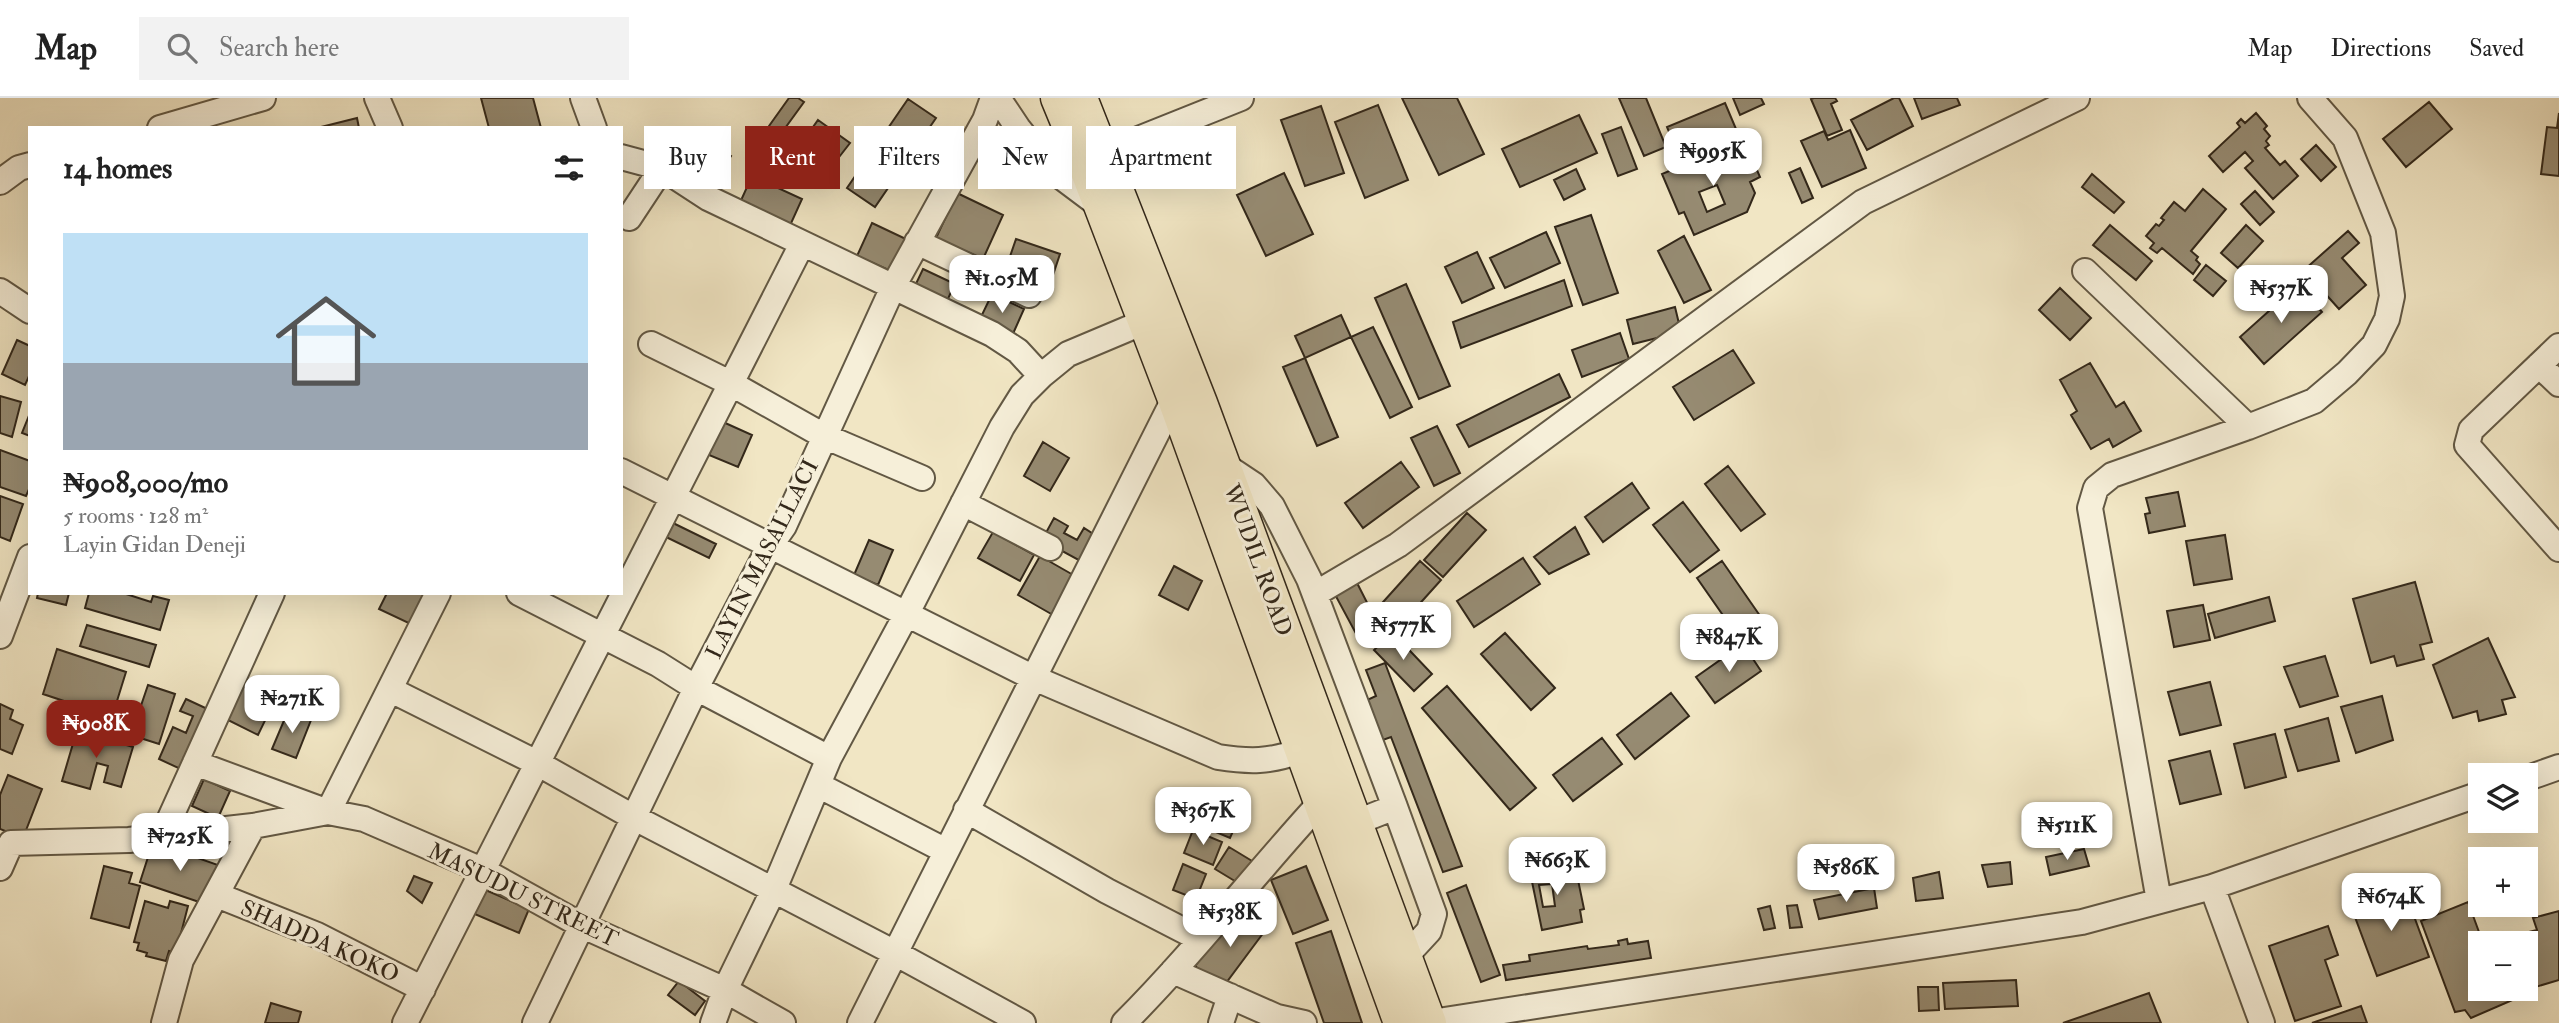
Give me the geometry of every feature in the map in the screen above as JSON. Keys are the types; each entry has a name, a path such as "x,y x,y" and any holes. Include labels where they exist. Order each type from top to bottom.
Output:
{"main road":[{"name":"WUDIL ROAD","path":"1057,98 1086,144"},
{"name":"WUDIL ROAD","path":"1082,98 1088,126"},
{"name":"WUDIL ROAD","path":"1098,189 1100,206 1174,399 1400,1023"},
{"name":"WUDIL ROAD","path":"1107,189 1224,466 1357,822 1428,1023"}],"street":[{"path":"167,126 263,98"},
{"path":"377,98 389,126"},
{"path":"583,98 593,126"},
{"path":"996,98 1052,170 1100,206"},
{"name":"LAYIN MASALLACI","path":"535,1023 696,688 770,546 784,526 894,285 996,98"},
{"path":"1171,126 1241,98"},
{"path":"1315,594 1398,545 1707,320 1863,202 2077,98"},
{"path":"2159,901 2090,508 2096,488 2112,475 2248,428 2314,401 2374,345 2387,319 2392,296 2383,233 2345,138 2310,98"},
{"path":"623,157 644,163"},
{"path":"0,182 28,166"},
{"path":"629,218 648,189"},
{"path":"695,189 802,244 894,285 1006,341 1041,376"},
{"path":"918,242 1029,295"},
{"path":"623,593 802,244"},
{"path":"2085,271 2248,428"},
{"path":"0,291 28,310"},
{"path":"713,1023 725,990 774,889 829,758 1002,427 1022,395 1068,354 1144,322"},
{"path":"651,344 730,383 824,436 922,478"},
{"path":"2559,346 2471,430 2467,444 2559,549"},
{"path":"2539,365 2559,384"},
{"path":"860,1023 1174,399"},
{"path":"1224,466 1254,485 1272,506 1315,594 1395,807 1434,914 1429,931 1405,957"},
{"path":"623,472 1034,678 1218,757 1249,762 1275,760 1300,751"},
{"path":"963,503 1050,548"},
{"path":"0,636 28,562"},
{"path":"162,836 271,595"},
{"path":"195,763 328,812 437,595"},
{"path":"523,595 658,664 696,688 829,758"},
{"path":"405,1023 622,595"},
{"path":"1296,664 1335,649"},
{"path":"391,690 537,763 1023,1023"},
{"path":"2538,774 2559,767"},
{"path":"818,785 946,851"},
{"path":"1428,1023 2082,922 2212,887 2468,798"},
{"path":"1124,1023 1320,803"},
{"path":"1357,822 1395,807"},
{"path":"966,810 1107,891 1200,939"},
{"name":"MASUDU STREET","path":"6,842 129,840 253,826 328,812 365,819 482,870 581,925 725,990 783,1023"},
{"path":"164,1023 181,960 253,826"},
{"path":"0,868 6,842"},
{"path":"2212,887 2262,1023"},
{"name":"SHADDA KOKO","path":"217,895 317,935 422,989"},
{"path":"1173,971 1278,1020 1304,1023"},
{"path":"1221,1023 1230,996"}],"building":[{"path":"481,98 533,98 540,126 488,126"},
{"path":"789,98 798,98 804,102 787,126 769,126"},
{"path":"1402,98 1457,98 1484,154 1439,175"},
{"path":"1619,98 1646,98 1666,147 1644,156"},
{"path":"1733,98 1761,98 1764,104 1740,115"},
{"path":"1835,98 1837,101 1831,104 1842,130 1827,136 1811,99"},
{"path":"1899,98 1913,126 1867,150 1851,120"},
{"path":"1914,98 1957,98 1960,105 1922,119"},
{"path":"908,99 936,118 931,126 889,126"},
{"path":"2429,102 2452,129 2406,167 2383,139"},
{"path":"1725,103 1736,129 1678,153 1667,127"},
{"path":"1378,105 1408,180 1365,198 1335,122"},
{"path":"1321,106 1344,173 1305,186 1281,120"},
{"path":"2256,113 2267,126 2264,129 2270,136 2266,141 2269,145 2265,148 2280,165 2285,161 2298,176 2273,199 2245,168 2253,161 2245,152 2223,172 2209,156 2240,127 2237,123 2241,119 2245,123"},
{"path":"2559,113 2559,176 2541,174 2547,127 2557,128"},
{"path":"1579,115 1597,153 1520,187 1502,149"},
{"path":"357,118 359,126 325,126"},
{"path":"818,120 826,126 814,126"},
{"path":"1621,127 1637,169 1618,176 1602,134"},
{"path":"1850,130 1866,168 1822,187 1801,141 1824,131 1828,140"},
{"path":"840,136 850,143 840,156"},
{"path":"1733,144 1740,159 1750,154 1760,177 1750,182 1755,193 1747,212 1694,235 1684,212 1679,214 1662,174","holes":["1717,185 1725,204 1707,212 1699,192"]},
{"path":"2316,145 2336,167 2321,181 2301,159"},
{"path":"1800,168 1813,198 1802,203 1789,173"},
{"path":"1576,169 1585,189 1564,200 1554,180"},
{"path":"1284,173 1313,234 1266,256 1237,195"},
{"path":"2092,174 2124,202 2114,213 2082,187"},
{"path":"854,178 854,189 887,189 875,207 847,188"},
{"path":"746,189 780,189 802,199 788,230 738,207"},
{"path":"2203,189 2226,209 2191,251 2198,257 2196,260 2200,264 2193,274 2162,248 2157,253 2150,248 2154,243 2146,236 2156,224 2159,226 2164,220 2161,218 2174,202 2185,211"},
{"path":"2255,191 2274,212 2260,225 2241,204"},
{"path":"957,193 1003,215 983,259 936,238"},
{"path":"1591,215 1618,293 1583,305 1555,227"},
{"path":"872,223 908,240 893,272 857,256"},
{"path":"2110,225 2152,261 2136,280 2093,245"},
{"path":"2246,225 2263,241 2238,268 2221,253"},
{"path":"2348,231 2359,243 2342,258 2366,285 2339,309 2304,270"},
{"path":"1546,232 1560,263 1505,288 1490,258"},
{"path":"1684,236 1711,290 1684,303 1658,251"},
{"path":"1016,239 1060,254 1049,287 1005,271"},
{"path":"1477,252 1494,288 1462,303 1445,267"},
{"path":"2206,265 2226,281 2213,296 2194,280"},
{"path":"923,269 955,284 945,305 913,290"},
{"path":"1564,280 1572,306 1461,348 1453,322"},
{"path":"1406,284 1450,386 1419,399 1375,298"},
{"path":"2298,285 2322,312 2264,364 2240,337"},
{"path":"2060,288 2091,318 2070,340 2039,310"},
{"path":"992,294 1024,309 1012,336 979,321"},
{"path":"1675,307 1681,332 1633,344 1627,320"},
{"path":"1341,315 1351,337 1305,358 1295,336"},
{"path":"1373,327 1412,407 1390,418 1351,337"},
{"path":"1620,333 1629,359 1582,377 1572,350"},
{"path":"17,340 28,345 28,378 25,385 2,374"},
{"path":"1733,350 1754,383 1694,420 1673,387"},
{"path":"1305,358 1338,437 1317,446 1283,367"},
{"path":"2090,363 2116,407 2124,402 2141,431 2113,447 2109,439 2091,449 2071,415 2077,411 2060,380"},
{"path":"1559,374 1570,397 1469,447 1457,425"},
{"path":"0,396 21,402 12,437 0,433"},
{"path":"28,418 28,435 22,433"},
{"path":"723,422 752,435 738,467 709,455"},
{"path":"1437,426 1460,473 1434,486 1411,438"},
{"path":"1043,442 1069,458 1050,491 1024,476"},
{"path":"0,450 28,460 26,496 0,487"},
{"path":"1401,462 1419,487 1363,528 1345,503"},
{"path":"1728,466 1765,514 1741,531 1705,484"},
{"path":"1632,483 1649,508 1603,542 1585,517"},
{"path":"2178,492 2185,526 2149,533 2145,514 2150,513 2146,498"},
{"path":"0,496 23,504 10,541 0,537"},
{"path":"1683,502 1719,550 1690,572 1653,525"},
{"path":"1467,513 1486,530 1443,577 1424,560"},
{"path":"1054,518 1068,526 1064,533 1077,540 1084,528 1098,537 1084,563 1042,540"},
{"path":"673,523 716,544 709,558 666,537"},
{"path":"1575,527 1589,554 1549,574 1534,557"},
{"path":"993,532 1034,555 1020,581 978,558"},
{"path":"2225,535 2232,579 2194,585 2186,541"},
{"path":"869,540 893,550 878,585 854,575"},
{"path":"1040,556 1082,580 1060,619 1018,595"},
{"path":"1523,558 1540,584 1474,627 1457,601"},
{"path":"1420,561 1441,580 1396,630 1375,611"},
{"path":"1722,561 1765,623 1741,641 1697,578"},
{"path":"1174,566 1202,581 1188,610 1159,595"},
{"path":"1354,577 1381,630 1360,641 1332,589"},
{"path":"2415,582 2432,642 2420,645 2424,659 2397,666 2394,656 2371,663 2353,599"},
{"path":"38,595 68,595 66,605 37,598"},
{"path":"88,595 129,595 151,602 153,596 169,600 160,630 85,608"},
{"path":"386,595 432,595 417,627 379,609"},
{"path":"2269,597 2275,621 2215,638 2208,614"},
{"path":"2203,605 2210,640 2174,647 2167,611"},
{"path":"87,625 156,645 149,667 80,646"},
{"path":"1393,633 1432,674 1414,691 1374,650"},
{"path":"1505,633 1555,688 1531,710 1481,654"},
{"path":"2488,638 2515,697 2502,700 2506,714 2479,721 2477,711 2453,718 2433,665"},
{"path":"1743,644 1761,671 1715,703 1696,677"},
{"path":"57,649 126,672 112,717 43,694"},
{"path":"2325,656 2338,696 2300,707 2284,667"},
{"path":"1385,663 1462,866 1443,872 1391,737 1380,741 1365,701 1376,696 1366,670"},
{"path":"2210,682 2221,725 2180,735 2168,692"},
{"path":"148,685 175,694 159,744 131,735"},
{"path":"242,686 274,702 258,735 226,719"},
{"path":"1447,686 1536,788 1510,810 1422,708"},
{"path":"1671,693 1689,716 1635,759 1617,735"},
{"path":"2382,696 2393,740 2356,753 2341,707"},
{"path":"186,699 214,712 187,772 159,759 173,727 186,733 193,716 180,711"},
{"path":"0,704 13,710 10,719 23,725 12,754 0,749"},
{"path":"288,711 311,720 296,758 272,749"},
{"path":"2328,718 2339,761 2298,771 2285,730"},
{"path":"77,730 133,747 121,787 104,782 108,766 97,763 90,789 62,781"},
{"path":"2275,734 2286,777 2245,788 2234,744"},
{"path":"1602,738 1622,764 1573,801 1553,775"},
{"path":"2210,751 2221,794 2180,804 2169,761"},
{"path":"8,775 42,789 23,838 0,829 0,795"},
{"path":"204,779 230,791 218,818 192,806"},
{"path":"1210,798 1242,811 1230,838 1199,825"},
{"path":"1193,830 1222,842 1213,865 1184,853"},
{"path":"173,843 188,848 186,854 218,865 205,904 140,882 150,851 161,854 164,847 170,849"},
{"path":"1229,847 1257,864 1243,886 1215,869"},
{"path":"2084,849 2089,866 2050,875 2046,857"},
{"path":"2010,862 2012,884 1988,887 1982,865"},
{"path":"1183,864 1206,874 1196,899 1173,890"},
{"path":"1571,864 1573,876 1577,875 1584,909 1580,910 1582,922 1542,930 1530,872","holes":["1552,884 1555,906 1543,907 1539,885"]},
{"path":"104,866 132,873 129,883 140,886 129,928 91,918"},
{"path":"1306,866 1328,920 1293,934 1271,880"},
{"path":"1939,872 1943,898 1916,901 1913,878"},
{"path":"414,876 432,883 422,903 407,891"},
{"path":"1466,885 1500,975 1481,982 1447,893"},
{"path":"481,888 529,909 519,933 470,912"},
{"path":"1874,888 1877,908 1819,919 1814,900"},
{"path":"2404,889 2429,957 2377,976 2352,909"},
{"path":"145,901 168,908 170,901 188,906 176,953 169,951 166,961 146,956 147,953 137,950 139,943 134,942"},
{"path":"2468,902 2468,917 2473,917 2479,931 2468,931 2468,1001 2510,1001 2471,1018 2465,1010 2455,1012 2421,921"},
{"path":"1797,905 1802,927 1790,928 1787,906"},
{"path":"1770,906 1775,928 1764,930 1758,909"},
{"path":"1236,911 1264,932 1223,987 1195,966"},
{"path":"2559,911 2559,980 2538,986 2538,931 2533,931 2537,930 2533,918"},
{"path":"2328,926 2338,955 2325,960 2341,1006 2295,1021 2269,946"},
{"path":"1331,931 1362,1023 1324,1023 1296,943"},
{"path":"1627,939 1628,944 1648,941 1651,958 1506,980 1503,965 1530,961 1529,955 1587,946 1588,949 1619,945 1618,941"},
{"path":"2016,980 2018,1006 1945,1009 1943,983"},
{"path":"679,981 705,1001 695,1015 668,995"},
{"path":"1918,987 1938,987 1939,1010 1919,1011"},
{"path":"2149,993 2161,1023 2063,1023"},
{"path":"271,1003 301,1012 298,1023 265,1023"},
{"path":"2361,1006 2367,1023 2312,1023"}]}
